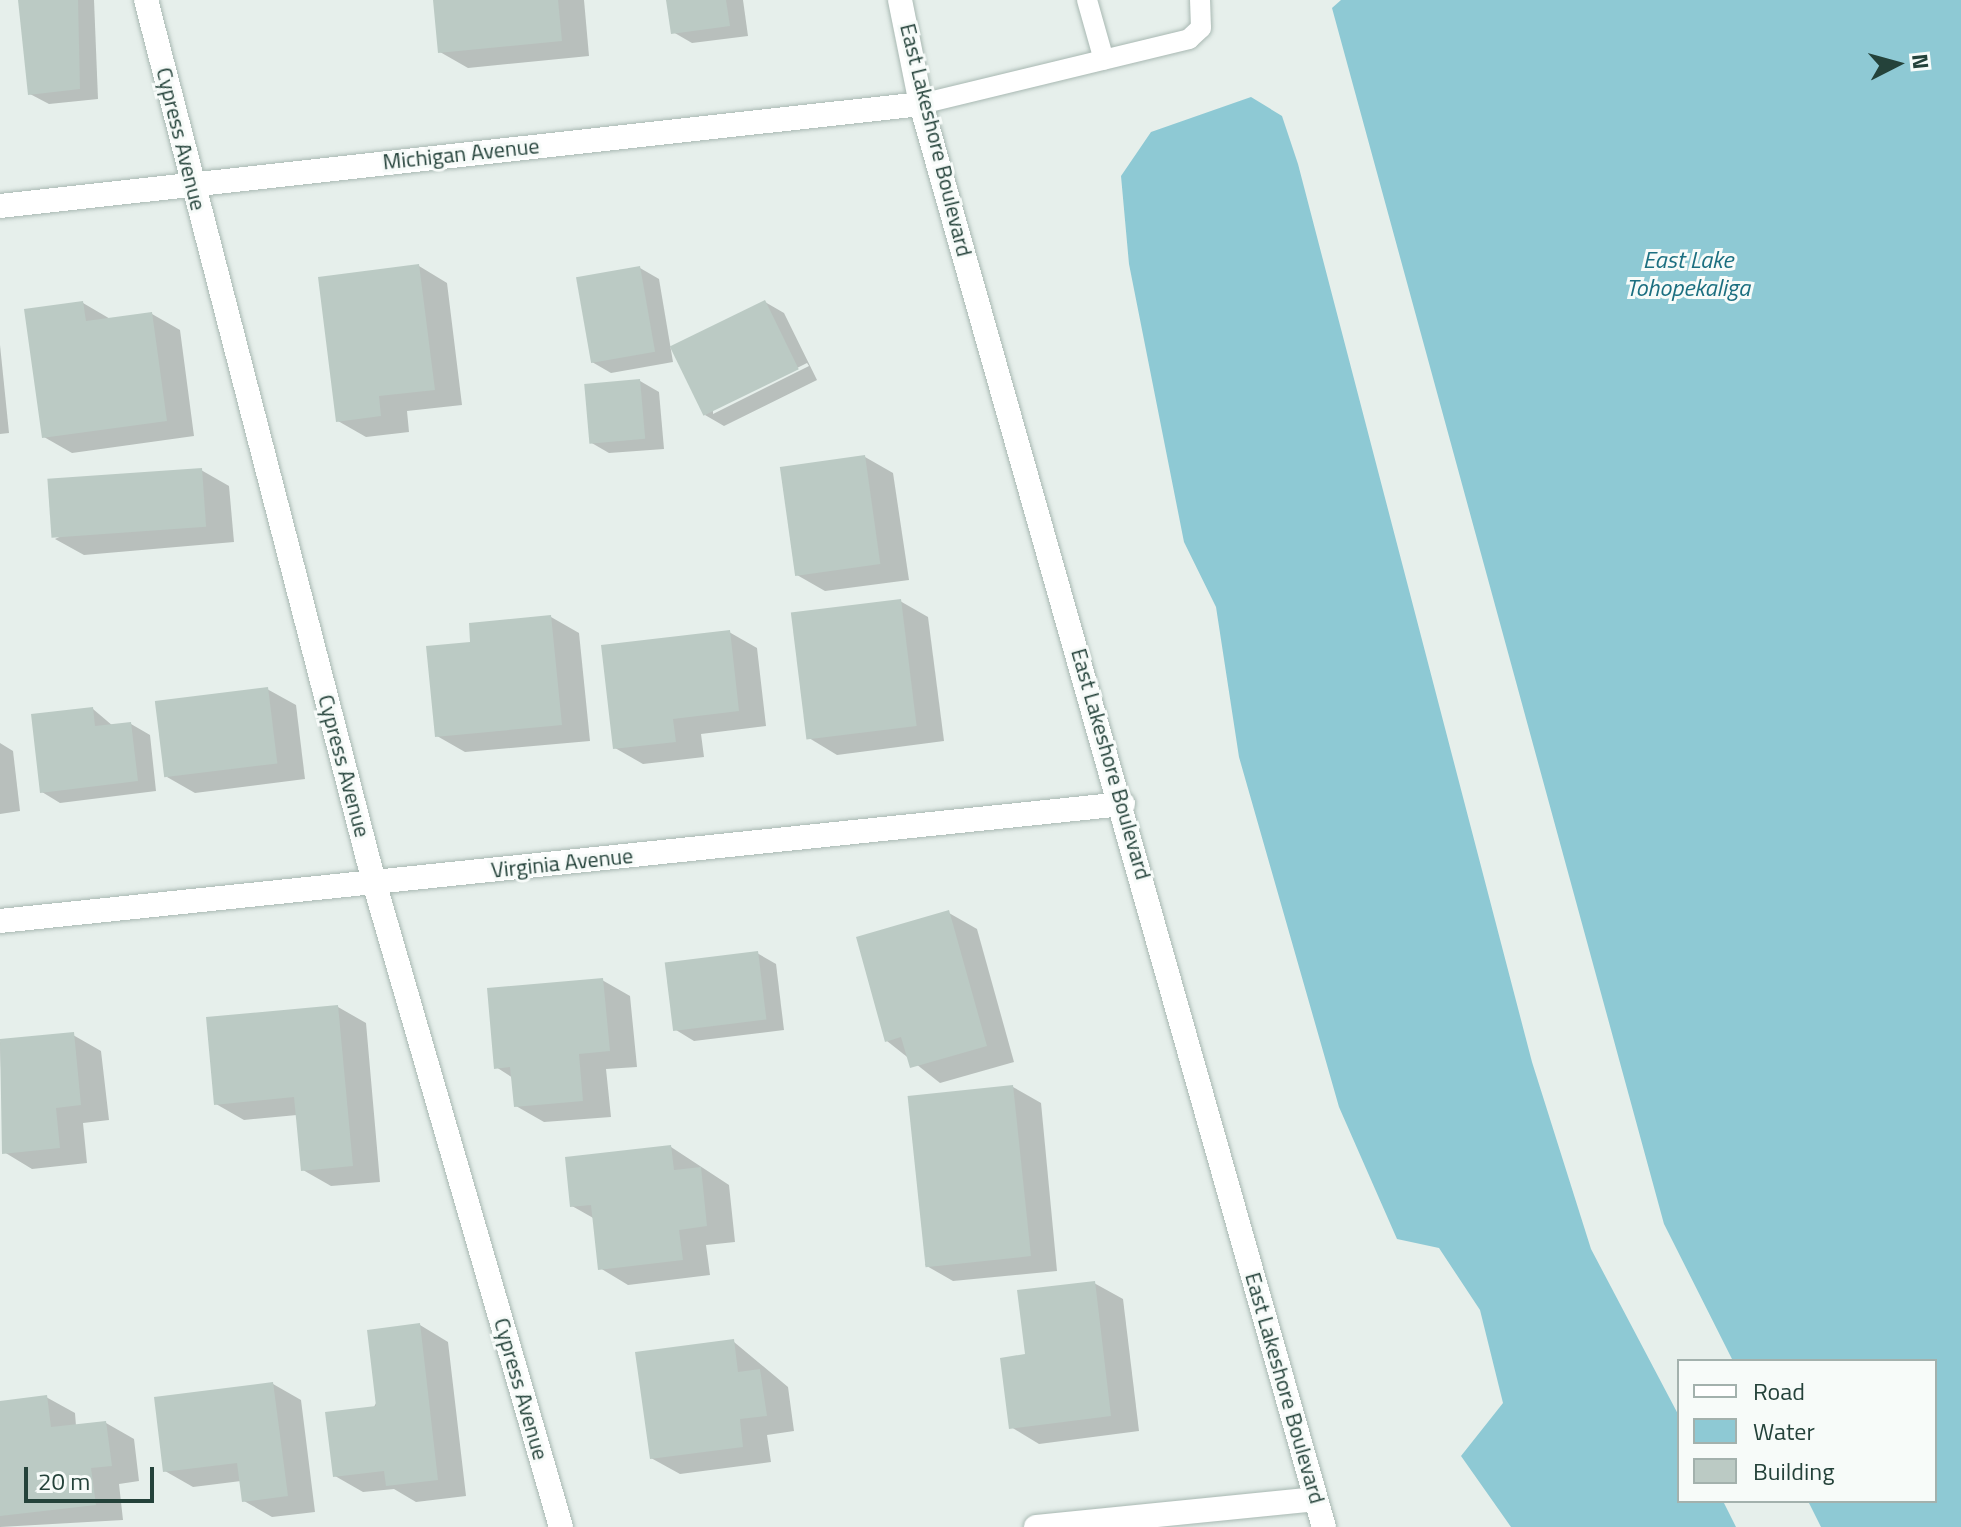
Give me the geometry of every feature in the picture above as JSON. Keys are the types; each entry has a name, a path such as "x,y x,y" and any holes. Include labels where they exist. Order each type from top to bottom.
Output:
{"street":[{"name":"Cypress Avenue","path":"146,0 374,882 561,1527"},
{"name":"East Lakeshore Boulevard","path":"900,0 921,104 1123,804 1324,1527"},
{"name":"Michigan Avenue","path":"0,206 921,104"},
{"name":"Virginia Avenue","path":"0,921 1123,804"},
{"path":"1036,1527 1315,1499"}],"lane":[{"path":"1087,0 1104,60"},
{"path":"921,104 1189,39 1201,28 1200,0"}],"water":[{"name":"East Lake Tohopekaliga","path":"1341,0 1961,0 1961,1527 1821,1527 1809,1503 1937,1503 1937,1359 1732,1359 1664,1224 1332,8"},
{"path":"1251,97 1282,116 1298,164 1532,1062 1591,1249 1677,1412 1677,1503 1724,1503 1736,1527 1511,1527 1461,1456 1503,1403 1480,1310 1439,1248 1397,1239 1339,1107 1239,757 1216,607 1184,542 1129,264 1121,176 1151,132"}],"building":[{"path":"18,0 78,0 80,89 28,95"},
{"path":"433,0 558,0 562,41 438,53"},
{"path":"666,0 726,0 730,26 671,34"},
{"path":"419,264 435,390 379,396 381,416 336,422 318,277"},
{"path":"640,266 655,352 591,363 576,277"},
{"path":"765,300 799,369 703,416 670,346"},
{"path":"83,301 86,321 152,312 167,421 42,438 24,309"},
{"path":"640,379 645,439 589,444 584,384"},
{"path":"865,455 880,564 795,576 780,467"},
{"path":"202,468 206,527 51,538 47,479"},
{"path":"901,599 917,726 806,740 791,613"},
{"path":"551,615 562,725 435,737 426,646 470,642 469,623"},
{"path":"730,630 739,711 673,719 676,742 613,749 601,645"},
{"path":"268,687 277,763 164,777 155,701"},
{"path":"93,707 95,726 131,722 138,781 40,793 31,714"},
{"path":"949,910 987,1046 910,1068 901,1037 885,1042 856,937"},
{"path":"758,951 766,1019 673,1031 665,962"},
{"path":"603,978 610,1051 579,1054 583,1101 514,1107 510,1067 494,1069 487,988"},
{"path":"338,1005 353,1166 301,1171 294,1097 214,1105 206,1017"},
{"path":"74,1032 81,1105 56,1108 60,1148 2,1154 0,1039"},
{"path":"1013,1085 1031,1256 926,1267 908,1096"},
{"path":"671,1145 674,1170 701,1167 707,1226 679,1230 683,1260 598,1270 591,1205 570,1207 565,1157"},
{"path":"1095,1281 1111,1416 1009,1429 1000,1358 1025,1354 1017,1290"},
{"path":"420,1323 438,1480 386,1486 384,1471 333,1477 325,1412 376,1406 367,1330"},
{"path":"734,1339 738,1372 760,1369 767,1416 740,1419 743,1447 650,1459 635,1352"},
{"path":"273,1382 288,1496 242,1502 237,1463 163,1472 154,1397"},
{"path":"47,1395 51,1427 106,1421 112,1466 91,1468 96,1505 0,1516 0,1401"}]}
